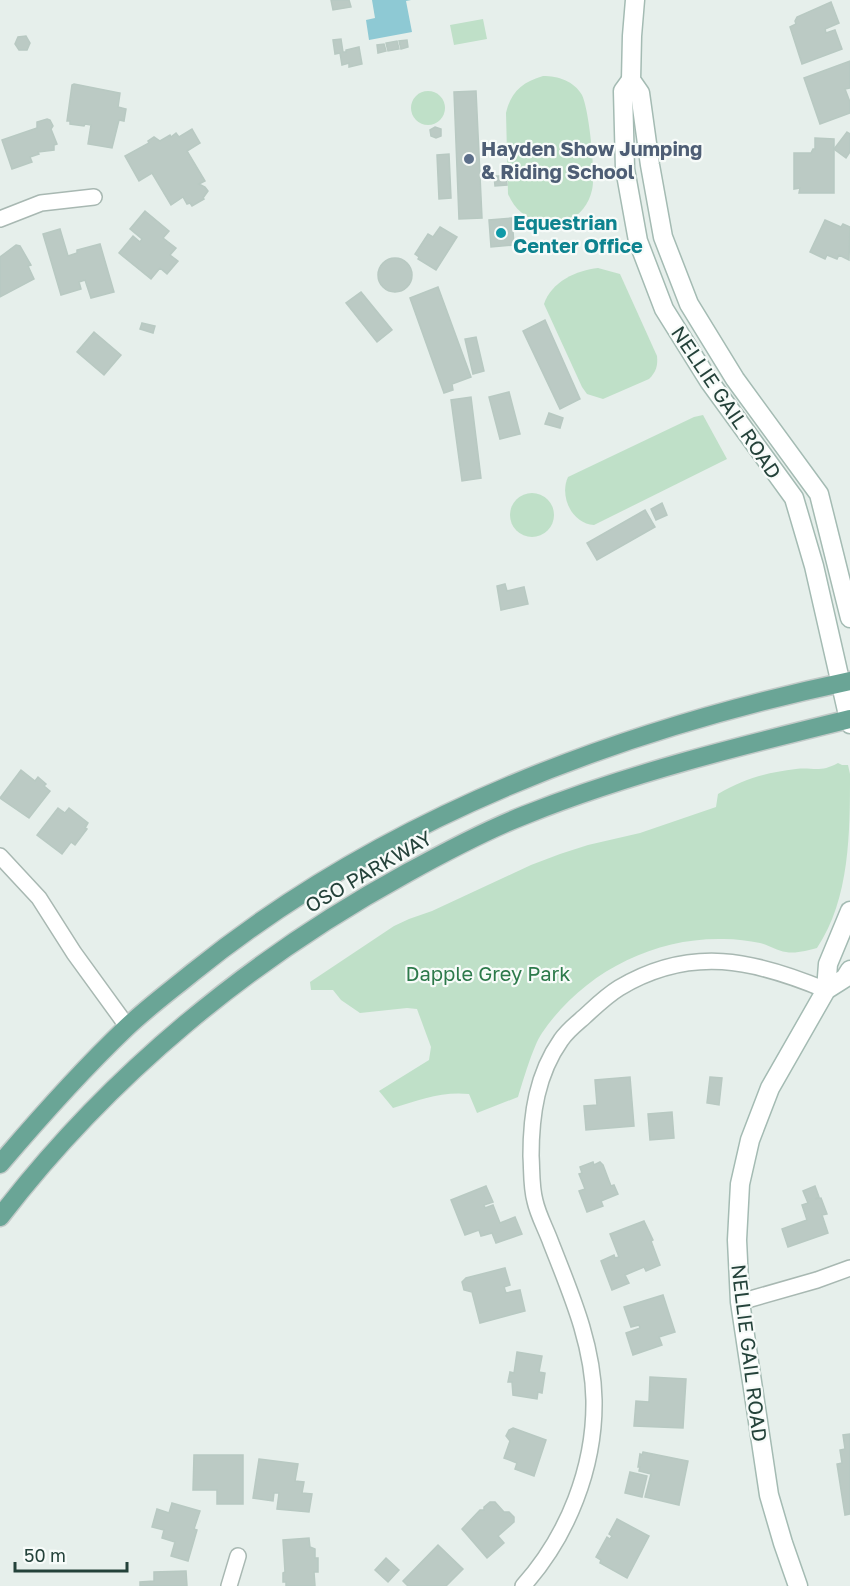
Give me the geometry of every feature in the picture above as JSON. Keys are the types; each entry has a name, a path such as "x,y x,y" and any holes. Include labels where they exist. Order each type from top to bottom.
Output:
{"main road":[{"name":"OSO PARKWAY","path":"0,1164 127,1026 216,953 273,913 398,839 464,805 520,780 639,736 846,682"},
{"name":"OSO PARKWAY","path":"0,1217 66,1137 163,1042 259,966 325,920 454,847 524,815 601,786 704,755 850,719"}],"street":[{"name":"NELLIE GAIL ROAD","path":"635,0 631,80 623,91 625,169 638,241 664,309 709,381 794,498 846,682 850,724"},
{"name":"NELLIE GAIL ROAD","path":"631,80 640,93 663,237 689,304 735,379 819,494 850,618"},
{"path":"0,219 41,204 94,197"},
{"path":"0,856 39,898 74,954 127,1026"},
{"name":"NELLIE GAIL ROAD","path":"798,1586 769,1496 740,1302 737,1240 740,1184 750,1140 770,1088 826,990 828,964 850,911"},
{"path":"523,1586 541,1567 564,1528 581,1484 591,1442 594,1400 589,1352 579,1315 534,1200 531,1133 535,1099 545,1068 562,1038 610,994 638,977 672,966 706,961 759,966 826,990"},
{"name":"NELLIE GAIL ROAD","path":"826,990 845,978 850,970"},
{"path":"740,1302 850,1268"},
{"path":"230,1586 238,1556"}],"green space":[{"path":"483,19 487,39 454,45 450,25"},
{"path":"543,76 565,80 579,90 585,102 592,157 591,195 580,212 572,219 554,226 535,221 525,215 517,209 508,194 506,113 508,106 518,89 529,81"},
{"path":"428,91 440,96 445,108 440,120 428,125 416,120 411,108 416,96"},
{"path":"598,268 620,274 657,356 656,369 649,379 603,399 587,394 582,387 544,304 552,289 566,278 582,271"},
{"path":"703,415 727,459 594,525 579,520 569,508 565,492 568,477 694,417"},
{"path":"532,493 541,494 548,499 553,506 553,524 548,531 541,536 532,537 523,536 516,531 511,524 510,515 511,506 516,499 523,494"},
{"name":"Dapple Grey Park","path":"838,763 848,765 850,774 846,864 836,908 817,948 790,952 747,941 697,940 645,952 621,963 577,993 558,1012 539,1039 518,1097 477,1113 469,1094 459,1093 431,1097 393,1108 379,1091 429,1060 431,1047 417,1009 360,1013 341,1000 333,990 311,990 310,982 394,926 531,865 588,845 640,833 716,807 718,794 756,777 796,769 821,769"}],"water":[{"path":"372,0 411,0 406,1 412,32 369,40 366,20 375,18"}],"building":[{"path":"331,0 349,0 351,7 333,10"},
{"path":"831,2 839,23 825,29 826,33 835,30 842,49 802,64 790,27 796,24 797,17"},
{"path":"26,36 30,43 27,50 19,50 15,44 18,37"},
{"path":"341,39 343,52 359,47 362,64 349,67 349,63 342,65 340,53 335,54 333,40"},
{"path":"407,40 408,47 401,49 399,41"},
{"path":"397,41 399,49 388,51 386,43"},
{"path":"384,44 386,51 378,53 377,45"},
{"path":"850,61 850,88 845,89 850,102 850,113 820,124 804,78"},
{"path":"74,84 120,93 118,107 126,109 124,121 119,120 112,148 88,144 91,125 70,124 70,121 67,121"},
{"path":"476,91 482,218 459,219 454,92"},
{"path":"47,119 53,126 51,129 57,144 54,145 54,150 38,152 39,154 30,157 32,162 12,169 2,140 37,128 37,122"},
{"path":"435,127 441,129 441,136 436,138 431,136 430,130"},
{"path":"192,129 200,143 187,151 205,181 199,184 208,191 204,199 192,206 190,203 187,204 183,197 171,205 152,173 139,181 125,156 149,143 148,141 154,137 160,141 176,133 179,137"},
{"path":"847,132 850,134 850,152 846,158 834,149"},
{"path":"815,138 834,139 834,193 799,193 800,188 794,189 794,153 811,153 815,149"},
{"path":"449,154 451,198 439,199 437,155"},
{"path":"494,176 506,176 507,185 495,186"},
{"path":"145,211 169,231 163,238 176,248 170,255 178,261 167,274 160,268 151,279 119,253 133,236 140,242 142,239 130,229"},
{"name":"Equestrian Center Office","path":"512,218 514,245 491,247 489,220"},
{"path":"825,220 841,227 843,224 850,227 849,260 839,255 837,259 827,255 825,259 810,252"},
{"path":"440,227 457,237 436,270 418,259 419,257 415,254 428,234 433,237"},
{"path":"60,229 68,256 77,253 77,250 100,244 114,292 91,298 85,280 79,282 81,289 61,295 43,234"},
{"path":"16,245 20,246 31,265 28,266 34,279 0,297 0,257"},
{"path":"395,258 407,263 412,275 407,287 395,292 383,287 378,275 383,263"},
{"path":"438,287 471,377 452,384 453,390 444,393 410,298"},
{"path":"361,292 392,330 377,342 346,303"},
{"path":"545,320 580,399 560,409 523,331"},
{"path":"142,323 155,326 153,333 140,329"},
{"path":"94,332 121,355 104,375 77,352"},
{"path":"476,337 484,371 473,374 465,339"},
{"path":"509,392 520,434 500,439 489,397"},
{"path":"471,397 481,478 462,481 451,400"},
{"path":"549,413 563,418 560,428 545,424"},
{"path":"662,503 667,515 656,520 651,509"},
{"path":"645,510 655,527 597,560 587,543"},
{"path":"505,584 507,591 524,587 528,604 501,610 497,586"},
{"path":"21,770 35,781 38,777 50,791 29,818 0,798"},
{"path":"58,808 65,813 69,808 88,823 85,828 87,829 75,845 71,842 62,854 37,835"},
{"path":"630,1077 634,1126 586,1130 584,1106 597,1105 595,1080"},
{"path":"710,1077 722,1078 719,1105 707,1103"},
{"path":"672,1112 674,1138 650,1140 648,1114"},
{"path":"593,1162 594,1165 600,1162 603,1165 611,1186 614,1185 618,1194 601,1201 603,1206 587,1212 579,1191 585,1189 579,1174 582,1173 580,1167"},
{"path":"486,1186 493,1202 484,1205 485,1208 493,1205 500,1223 515,1217 522,1234 496,1243 492,1233 481,1236 479,1230 465,1235 451,1200"},
{"path":"815,1186 819,1197 815,1199 821,1198 827,1214 822,1215 828,1233 788,1247 782,1229 807,1220 802,1205 808,1203 803,1191"},
{"path":"644,1221 653,1240 651,1241 660,1265 646,1271 644,1267 625,1275 629,1283 612,1290 601,1261 614,1255 615,1258 619,1257 610,1234"},
{"path":"505,1268 510,1285 504,1287 506,1293 520,1290 525,1311 480,1323 472,1292 464,1290 462,1282 466,1278"},
{"path":"663,1295 675,1332 659,1337 662,1345 633,1355 626,1333 640,1328 639,1325 631,1327 624,1307"},
{"path":"517,1352 542,1356 539,1372 545,1373 542,1393 538,1392 537,1399 513,1395 512,1382 508,1382 510,1372 514,1373"},
{"path":"650,1377 686,1379 683,1428 634,1426 636,1401 649,1402"},
{"path":"513,1428 546,1440 534,1476 515,1469 517,1463 504,1458 510,1441 506,1436"},
{"path":"850,1434 850,1514 845,1515 837,1464 842,1463 840,1450 845,1449 843,1435"},
{"path":"643,1452 688,1461 679,1505 645,1497 651,1474 639,1471 640,1454 642,1455"},
{"path":"194,1455 243,1455 243,1504 217,1504 217,1490 193,1490"},
{"path":"259,1459 298,1464 295,1481 304,1482 302,1493 312,1494 309,1512 277,1509 279,1493 274,1493 273,1501 253,1498"},
{"path":"630,1472 647,1476 642,1497 625,1493"},
{"path":"490,1502 495,1502 504,1512 509,1512 514,1517 514,1522 498,1536 504,1543 487,1558 462,1529"},
{"path":"172,1503 200,1511 188,1561 171,1556 175,1542 162,1538 164,1530 152,1527 157,1509 169,1513"},
{"path":"617,1519 649,1536 627,1578 600,1563 601,1560 596,1557 607,1537 610,1539 612,1536 609,1534"},
{"path":"309,1538 310,1547 315,1549 315,1558 318,1558 318,1572 314,1572 315,1586 286,1586 286,1582 283,1582 285,1572 283,1540"},
{"path":"438,1545 463,1569 446,1586 408,1586 403,1581"},
{"path":"386,1558 399,1570 388,1582 375,1570"},
{"path":"186,1571 187,1586 140,1586 140,1582 154,1581 154,1572"}],"place":[{"name":"Hayden Show Jumping & Riding School","path":"469,159"},
{"name":"Equestrian Center Office","path":"501,233"}]}
